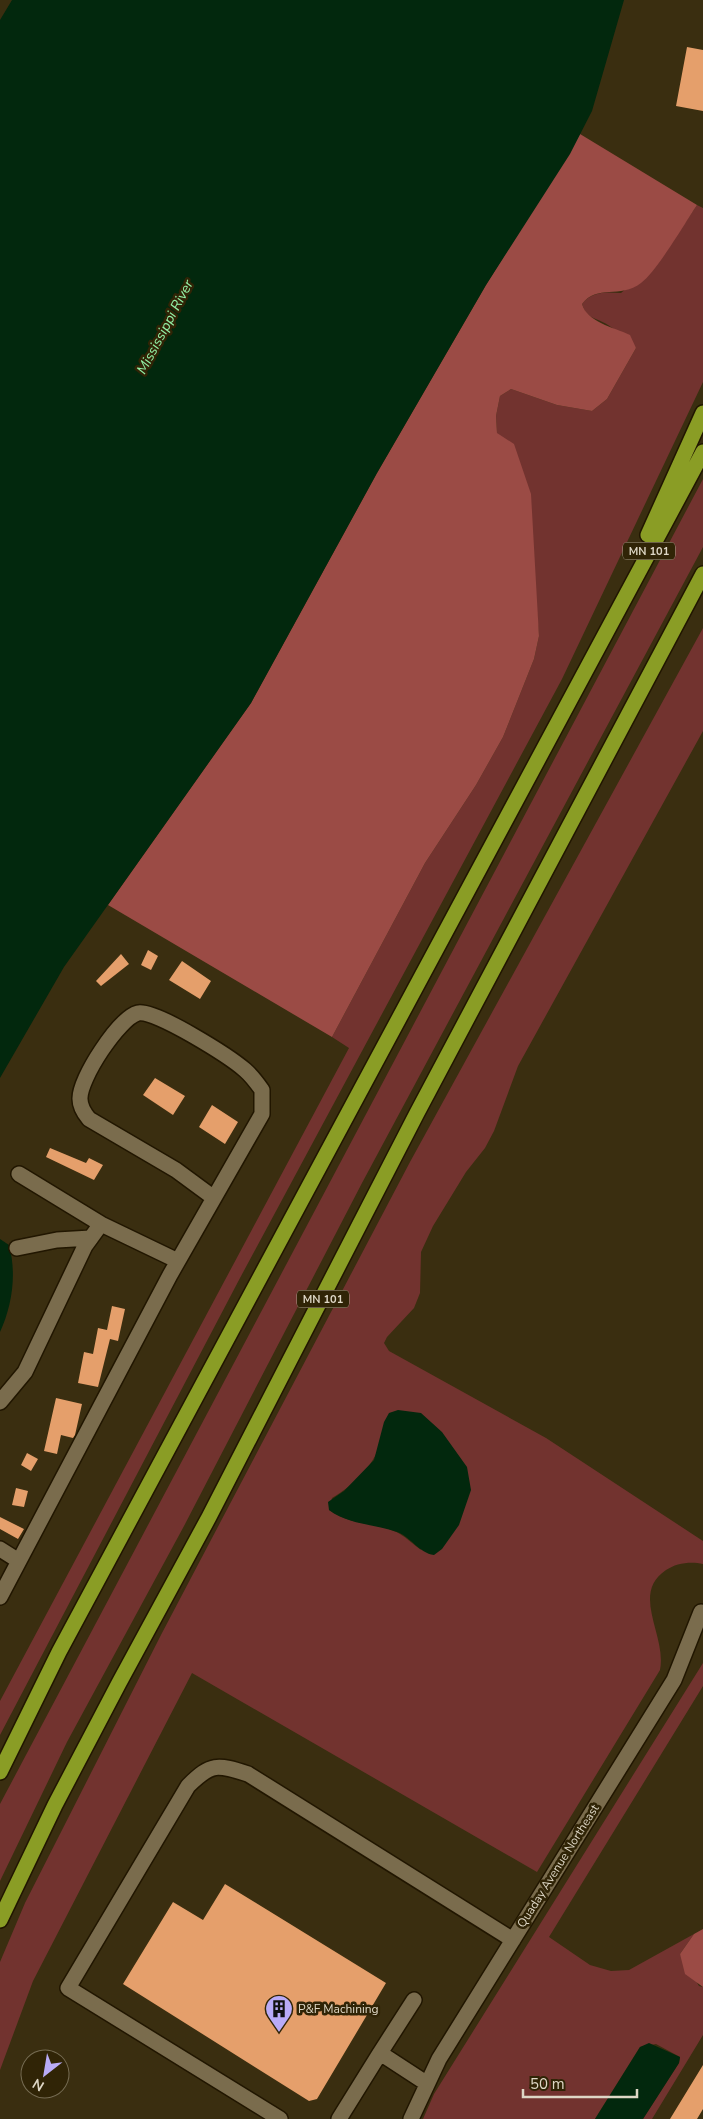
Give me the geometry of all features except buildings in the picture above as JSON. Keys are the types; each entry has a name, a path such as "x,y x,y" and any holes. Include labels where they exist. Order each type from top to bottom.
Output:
{"highway":[{"path":"596,649 703,413"},
{"name":"MN 101","path":"0,1772 59,1652 703,452"},
{"name":"MN 101","path":"0,1920 55,1805 209,1517 417,1112 703,574"},
{"path":"648,679 703,595"}],"street":[{"path":"0,1597 178,1261 214,1198 262,1114 262,1090 243,1069 166,1019 149,1013 138,1013 116,1032 86,1074 80,1088 79,1100 82,1110 89,1119 176,1170 214,1198"},
{"path":"18,1174 101,1224 178,1261"},
{"path":"0,1402 25,1372 85,1246 101,1224"},
{"path":"17,1248 56,1240 91,1238"},
{"path":"0,1549 19,1561"},
{"name":"Quaday Avenue Northeast","path":"411,2119 426,2083 512,1940 674,1680 701,1612"},
{"path":"280,2119 68,1988 188,1786 204,1770 227,1767 248,1774 512,1940"},
{"path":"339,2119 414,2000"},
{"path":"380,2053 426,2083"}],"shaded area":[{"path":"580,134 697,205 663,258 648,277 633,288 595,295 588,298 582,304 589,315 595,320 630,335 636,348 607,399 592,411 557,405 511,389 500,396 496,416 497,433 514,444 531,494 539,636 534,659 503,737 476,785 425,863 332,1037 108,905 251,703 377,473 486,285"},
{"path":"697,205 703,208 703,382 562,679 240,1278 0,1735 0,1701 349,1048 332,1037 425,863 476,785 503,737 534,659 539,636 533,566 497,433 496,416 500,396 511,389 557,405 592,411 607,399 636,348 612,327 589,316 582,304 595,295 621,293 660,260"},
{"path":"703,479 703,547 362,1183 184,1526 67,1742 0,1881 0,1804"},
{"path":"703,628 703,731 518,1066 494,1131 485,1148 466,1172 433,1226 421,1252 420,1293 414,1308 387,1337 384,1343 389,1351 546,1438 703,1541 703,1564 684,1563 666,1570 656,1580 651,1591 650,1603 661,1657 660,1670 537,1872 192,1673 33,1981 0,2070 0,1962 25,1903 162,1633 410,1162","holes":["381,1437 421,1550 392,1530 346,1519 329,1510 332,1498 349,1487 370,1464 379,1447"]},
{"path":"703,1663 703,1686 549,1937 590,1965 611,1971 629,1970 694,1934 680,1954 699,1986 703,1987 703,2035 652,2119 643,2119 679,2063 680,2057 656,2044 640,2047 595,2119 423,2119 434,2094"},
{"path":"703,1929 703,1987 685,1974 680,1954 694,1934"}],"water":[{"name":"Mississippi River","path":"12,0 624,0 592,111 570,154 486,285 377,473 251,703 64,967 0,1078 0,20"},
{"path":"0,1239 9,1245 13,1278 8,1312 0,1332"},
{"path":"398,1410 421,1413 442,1432 467,1467 471,1490 459,1525 442,1549 434,1555 424,1551 402,1534 389,1529 345,1519 329,1510 328,1502 344,1491 374,1460 384,1422 389,1413"},
{"path":"649,2043 680,2057 679,2063 643,2119 595,2119 640,2047"}],"place":[{"name":"P&F Machining","path":"279,2033"}]}
